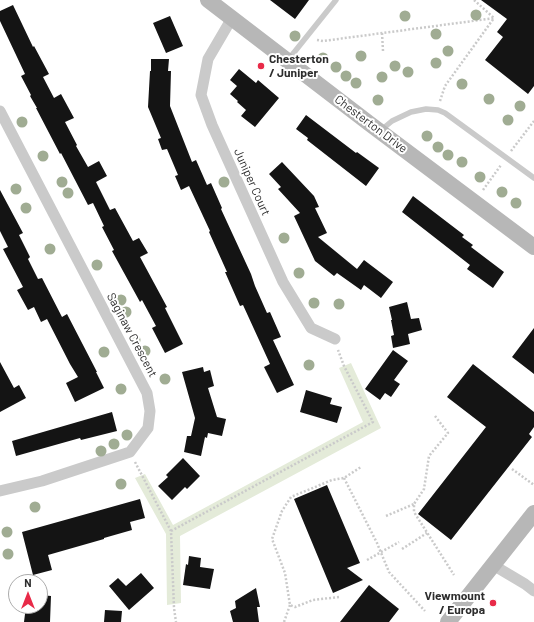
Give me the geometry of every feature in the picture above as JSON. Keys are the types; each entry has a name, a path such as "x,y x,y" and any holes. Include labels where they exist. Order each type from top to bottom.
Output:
{"street":[{"name":"Chesterton Drive","path":"208,0 534,246"},
{"name":"Juniper Court","path":"232,18 208,60 201,95 212,125 283,282 311,328 334,340"},
{"name":"Saginaw Crescent","path":"0,111 147,393 150,411 148,428 130,452"},
{"path":"0,491 42,481 130,452"},
{"path":"448,622 534,513"},
{"path":"493,565 534,591"}],"lane":[{"path":"288,61 336,0"},
{"path":"380,131 392,121 411,112 426,109 438,110 446,113 534,178"}],"path":[{"path":"474,0 495,18"},
{"path":"307,37 323,41 495,18"},
{"path":"438,110 445,86 495,18"},
{"path":"382,33 383,51"},
{"path":"474,201 534,121"},
{"path":"171,531 372,422 344,366 334,340"},
{"path":"386,516 414,504 424,489 429,456 448,433 435,416"},
{"path":"130,452 171,531 174,608 176,622"},
{"path":"284,622 290,605 285,573 272,539 282,511 291,497 332,480 344,478 361,466"},
{"path":"512,470 534,485"},
{"path":"344,478 389,572 425,611"},
{"path":"414,504 414,512 454,575"},
{"path":"402,549 427,533"},
{"path":"367,560 398,542"},
{"path":"290,605 295,607 313,600 339,597"}],"green space":[{"path":"351,363 381,428 180,536 181,603 167,605 166,534 135,478 145,474 173,525 363,422 339,368"}],"building":[{"path":"270,0 309,0 295,19"},
{"path":"481,0 534,0 534,86 528,94 485,60 503,37 497,32 507,19"},
{"path":"13,5 33,47 34,46 49,74 43,77 54,98 61,94 74,118 65,122 77,145 76,146 88,167 99,161 107,176 96,182 110,210 115,208 133,241 139,238 148,253 140,257 167,307 165,308 183,344 165,353 152,328 156,326 142,300 140,302 112,251 114,250 102,227 104,226 93,203 88,205 36,108 21,76 25,74 0,21 0,11"},
{"path":"170,16 183,46 166,53 153,23"},
{"path":"151,59 169,59 168,71 171,71 170,106 192,162 196,160 207,185 211,183 267,313 270,312 281,337 273,340 294,385 277,393 264,367 270,364 243,305 240,306 209,232 210,231 189,186 181,190 175,176 178,175 167,149 162,150 158,139 161,138 148,107"},
{"path":"239,69 256,83 258,80 279,98 255,127 241,116 246,110 230,94 237,86 230,80"},
{"path":"306,115 356,153 357,152 379,168 366,186 307,140 308,138 296,129"},
{"path":"282,162 314,196 319,207 315,208 327,233 318,237 357,269 364,260 393,282 381,298 364,285 361,290 337,273 334,276 315,261 294,216 300,213 278,189 281,187 269,174"},
{"path":"0,190 23,233 19,235 30,257 28,259 38,279 42,278 62,317 67,314 104,388 75,402 66,383 78,377 47,319 41,322 34,307 28,310 17,290 23,287 3,249 8,247 0,231"},
{"path":"413,196 464,235 462,237 473,245 471,247 504,272 493,288 467,269 470,265 402,212"},
{"path":"407,302 411,319 419,318 422,330 408,334 410,344 393,348 391,336 394,335 389,307"},
{"path":"534,328 534,374 512,357"},
{"path":"393,350 408,361 394,380 400,384 391,397 385,393 380,400 365,389"},
{"path":"0,362 14,388 19,385 26,398 0,412"},
{"path":"473,364 534,412 534,427 529,434 532,437 451,540 418,514 486,427 447,397"},
{"path":"203,367 204,372 210,370 214,386 208,388 217,417 226,419 222,436 208,433 207,438 205,437 201,456 184,452 187,436 191,436 195,418 182,372"},
{"path":"306,390 332,398 330,404 342,407 337,423 300,412"},
{"path":"112,412 117,431 81,440 80,438 16,456 12,441"},
{"path":"183,458 200,476 187,489 185,487 172,500 158,486 168,477 166,475"},
{"path":"327,485 360,563 347,568 363,580 333,593 294,499"},
{"path":"140,499 145,518 130,522 132,530 48,555 52,570 37,574 33,574 22,532"},
{"path":"189,556 201,558 200,567 214,569 210,589 183,585 186,564 188,565"},
{"path":"141,573 154,588 129,610 109,586 118,578 126,586"},
{"path":"369,585 399,609 389,622 340,622"},
{"path":"256,588 260,607 257,607 259,622 233,622 230,611 236,608 235,601"},
{"path":"48,596 51,596 50,622 24,622 25,614 48,614"},
{"path":"105,610 122,611 121,622 104,622"}],"place":[{"name":"Chesterton / Juniper","path":"261,66"},
{"name":"Viewmount / Europa","path":"493,603"}]}
